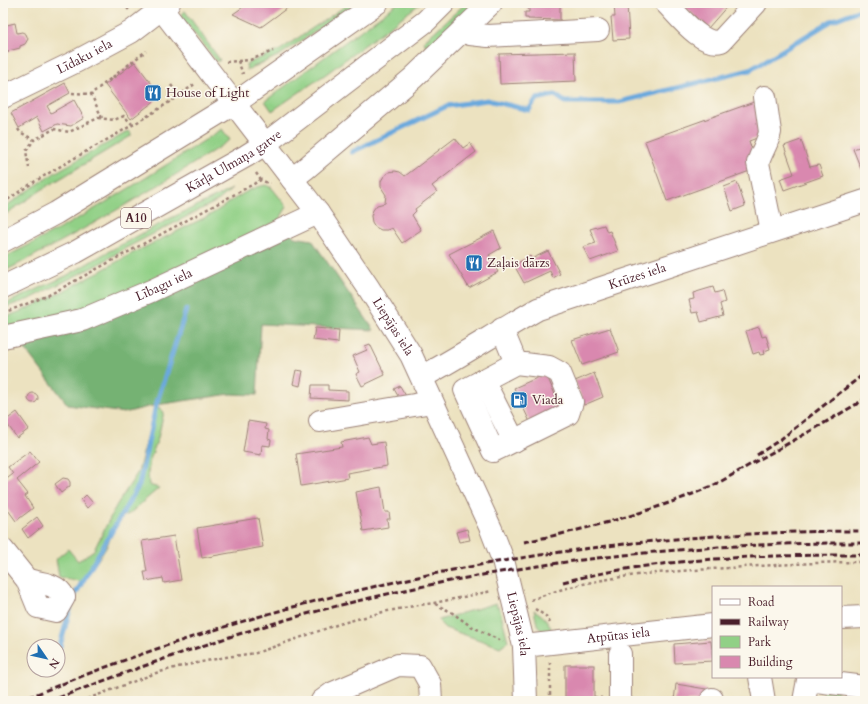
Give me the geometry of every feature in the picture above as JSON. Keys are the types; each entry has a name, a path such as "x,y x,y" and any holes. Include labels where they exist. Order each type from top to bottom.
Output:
{"main road":[{"path":"3,241 56,213 235,103 377,3"},
{"name":"Kārļa Ulmaņa gatve","path":"3,287 76,252 265,144 426,21 444,3"},
{"path":"282,182 305,169 413,78 491,3"},
{"path":"666,3 698,35 704,39 716,42 721,41 756,3"},
{"name":"Liepājas iela","path":"163,5 265,144 282,182 318,213 368,287 411,355 540,638 526,701"},
{"name":"Līdaku iela","path":"3,97 77,61 131,32 163,5"},
{"path":"465,28 470,34 488,36 598,30"},
{"path":"765,97 770,132 769,138 758,163 772,231"},
{"name":"Krūzes iela","path":"422,377 538,309 865,201"},
{"name":"Lībagu iela","path":"3,337 82,320 151,291 318,213"},
{"path":"502,329 516,362"},
{"path":"516,362 549,367 560,373 572,402 568,414 493,451 465,390 516,362"},
{"path":"320,421 432,402"},
{"path":"3,550 27,580"},
{"path":"842,618 865,617"},
{"name":"Atpūtas iela","path":"540,638 712,625"},
{"path":"620,654 621,701"},
{"path":"322,701 333,693 398,665 420,666 430,684 431,701"},
{"path":"760,678 764,701"},
{"path":"771,701 776,678"},
{"path":"804,701 808,680 865,687"}],"path":[{"path":"72,93 91,94 146,51"},
{"path":"3,203 43,176 179,96 225,62 250,60 274,51"},
{"path":"171,85 179,96"},
{"path":"91,94 102,118"},
{"path":"29,168 26,151 34,140 54,128 69,132 98,118 114,120 124,116 132,124"},
{"path":"18,129 20,132 34,140"},
{"path":"3,313 47,296 260,180 282,182"},
{"path":"260,180 282,182"},
{"path":"529,601 552,592 602,580 671,571 827,562 865,562"},
{"path":"82,701 156,673 226,656 256,654 339,624 383,612 419,605 518,591 529,601 530,605 547,617 540,638"},
{"path":"434,603 451,612 469,625 504,643 540,638"},
{"path":"540,638 550,653 550,701"}],"green space":[{"path":"350,3 358,3 280,55 247,70 246,64 280,50"},
{"path":"398,3 421,3 326,74 272,111 265,101"},
{"path":"466,3 475,3 431,45 426,47 424,41"},
{"path":"185,11 220,60 217,62 183,19 182,13"},
{"path":"222,129 230,140 118,209 3,272 3,258 60,229 142,180"},
{"path":"129,131 131,136 43,189 3,216 3,208 56,172"},
{"path":"266,185 272,188 287,207 279,220 118,300 3,329 3,318 52,297 131,254 210,215 244,193"},
{"path":"232,189 219,200 124,249 101,263 30,299 3,308 3,305 66,276 169,219"},
{"path":"291,233 294,237 312,240 374,330 261,324 257,395 230,394 156,405 124,413 68,405 18,340"},
{"path":"156,405 164,412 158,438 150,460 148,473 149,485 159,488 129,514 122,517 106,548 83,582 59,577 56,559 68,549 78,561 94,550 116,506 138,472"},
{"path":"496,603 497,607 499,606 508,641 500,647 445,628 439,620"},
{"path":"534,610 546,620 552,633 540,629"},
{"path":"836,690 845,699 856,701 820,701 821,695 824,692"}],"building":[{"path":"249,3 294,3 261,27 233,14"},
{"path":"524,3 560,3 560,20 525,18 525,12 529,12 529,9 524,6"},
{"path":"614,3 627,3 629,39 613,40 611,17 615,17"},
{"path":"680,3 730,3 708,28"},
{"path":"15,23 17,33 22,32 26,34 28,39 25,44 20,46 20,48 3,54 3,26"},
{"path":"575,52 576,81 500,84 499,54"},
{"path":"135,62 161,96 131,119 105,85"},
{"path":"65,83 70,93 47,106 51,113 74,100 84,118 71,126 57,124 44,131 37,117 19,128 11,113"},
{"path":"754,102 765,135 749,141 758,168 667,201 645,141"},
{"path":"455,138 463,148 470,143 476,152 432,186 437,192 415,209 416,211 412,215 421,230 402,243 392,228 381,230 375,227 371,216 377,205 385,203 386,195 381,187 381,181 384,176 389,172 395,171 400,172 405,176"},
{"path":"801,140 810,167 819,165 823,176 784,190 780,179 794,174 784,146"},
{"path":"865,145 865,167 861,169 853,149"},
{"path":"737,182 745,206 732,211 724,187"},
{"path":"604,225 607,232 610,231 618,251 590,261 583,247 596,243 590,229"},
{"name":"Zaļais dārzs","path":"494,231 501,248 489,255 498,272 469,288 449,254"},
{"path":"548,251 560,274 553,278 550,271 524,283 514,265 530,256 531,259"},
{"path":"713,287 715,293 722,291 725,302 720,304 723,316 701,322 698,312 692,313 689,300 694,299 693,293"},
{"path":"759,327 762,337 766,336 770,349 764,351 765,354 760,355 759,352 753,354 746,331"},
{"path":"315,328 339,330 338,343 313,340"},
{"path":"610,328 619,352 582,365 572,340"},
{"path":"370,344 385,375 362,386 356,374 360,372 353,356 367,350 365,346"},
{"path":"296,370 303,371 300,386 293,384"},
{"path":"594,373 603,397 584,405 575,381"},
{"path":"546,374 561,408 530,422 514,388"},
{"path":"312,385 328,385 328,390 348,391 348,400 311,398"},
{"path":"400,386 409,401 401,401 394,389"},
{"path":"31,393 35,393 38,398 35,403 31,403 28,400 28,396"},
{"path":"17,412 29,429 17,438 5,421"},
{"path":"248,421 266,424 265,429 269,430 268,439 271,440 270,446 262,445 261,455 243,452"},
{"path":"368,437 371,444 384,442 387,466 347,473 348,478 301,486 296,454 342,447 341,442"},
{"path":"30,451 39,462 17,480 28,494 25,496 33,508 16,521 3,503 3,482 13,474 8,467"},
{"path":"63,478 68,479 70,486 61,493 55,484"},
{"path":"381,487 385,512 389,512 390,519 387,519 388,527 363,531 356,492"},
{"path":"86,495 93,503 87,508 81,500"},
{"path":"37,517 43,526 28,538 22,529"},
{"path":"258,518 263,547 202,558 197,528"},
{"path":"467,529 470,540 459,542 456,532"},
{"path":"174,536 181,580 164,583 163,578 146,581 144,572 147,572 142,541"},
{"path":"711,641 712,661 675,663 674,644"},
{"path":"565,665 594,665 594,701 565,701"},
{"path":"676,684 706,689 704,701 674,701"}],"waterway":[{"path":"352,152 447,106 487,100 529,110 536,99 555,95 565,102 619,102 750,70 831,21 865,8"},
{"path":"62,638 73,598 139,485 156,405 186,310"}],"railway":[{"path":"757,455 781,439 865,373"},
{"path":"524,542 620,519 666,504 712,486 865,399"},
{"path":"20,701 122,661 225,627 329,598 434,574 541,555 648,542 756,534 865,531"},
{"path":"50,701 159,661 270,624 409,589 538,566 603,557 734,546 865,543"},
{"path":"563,582 637,567 675,562 751,557 865,555"}],"place":[{"name":"House of Light","path":"153,93"},
{"name":"Zaļais dārzs","path":"474,263"},
{"name":"Viada","path":"519,400"}]}
